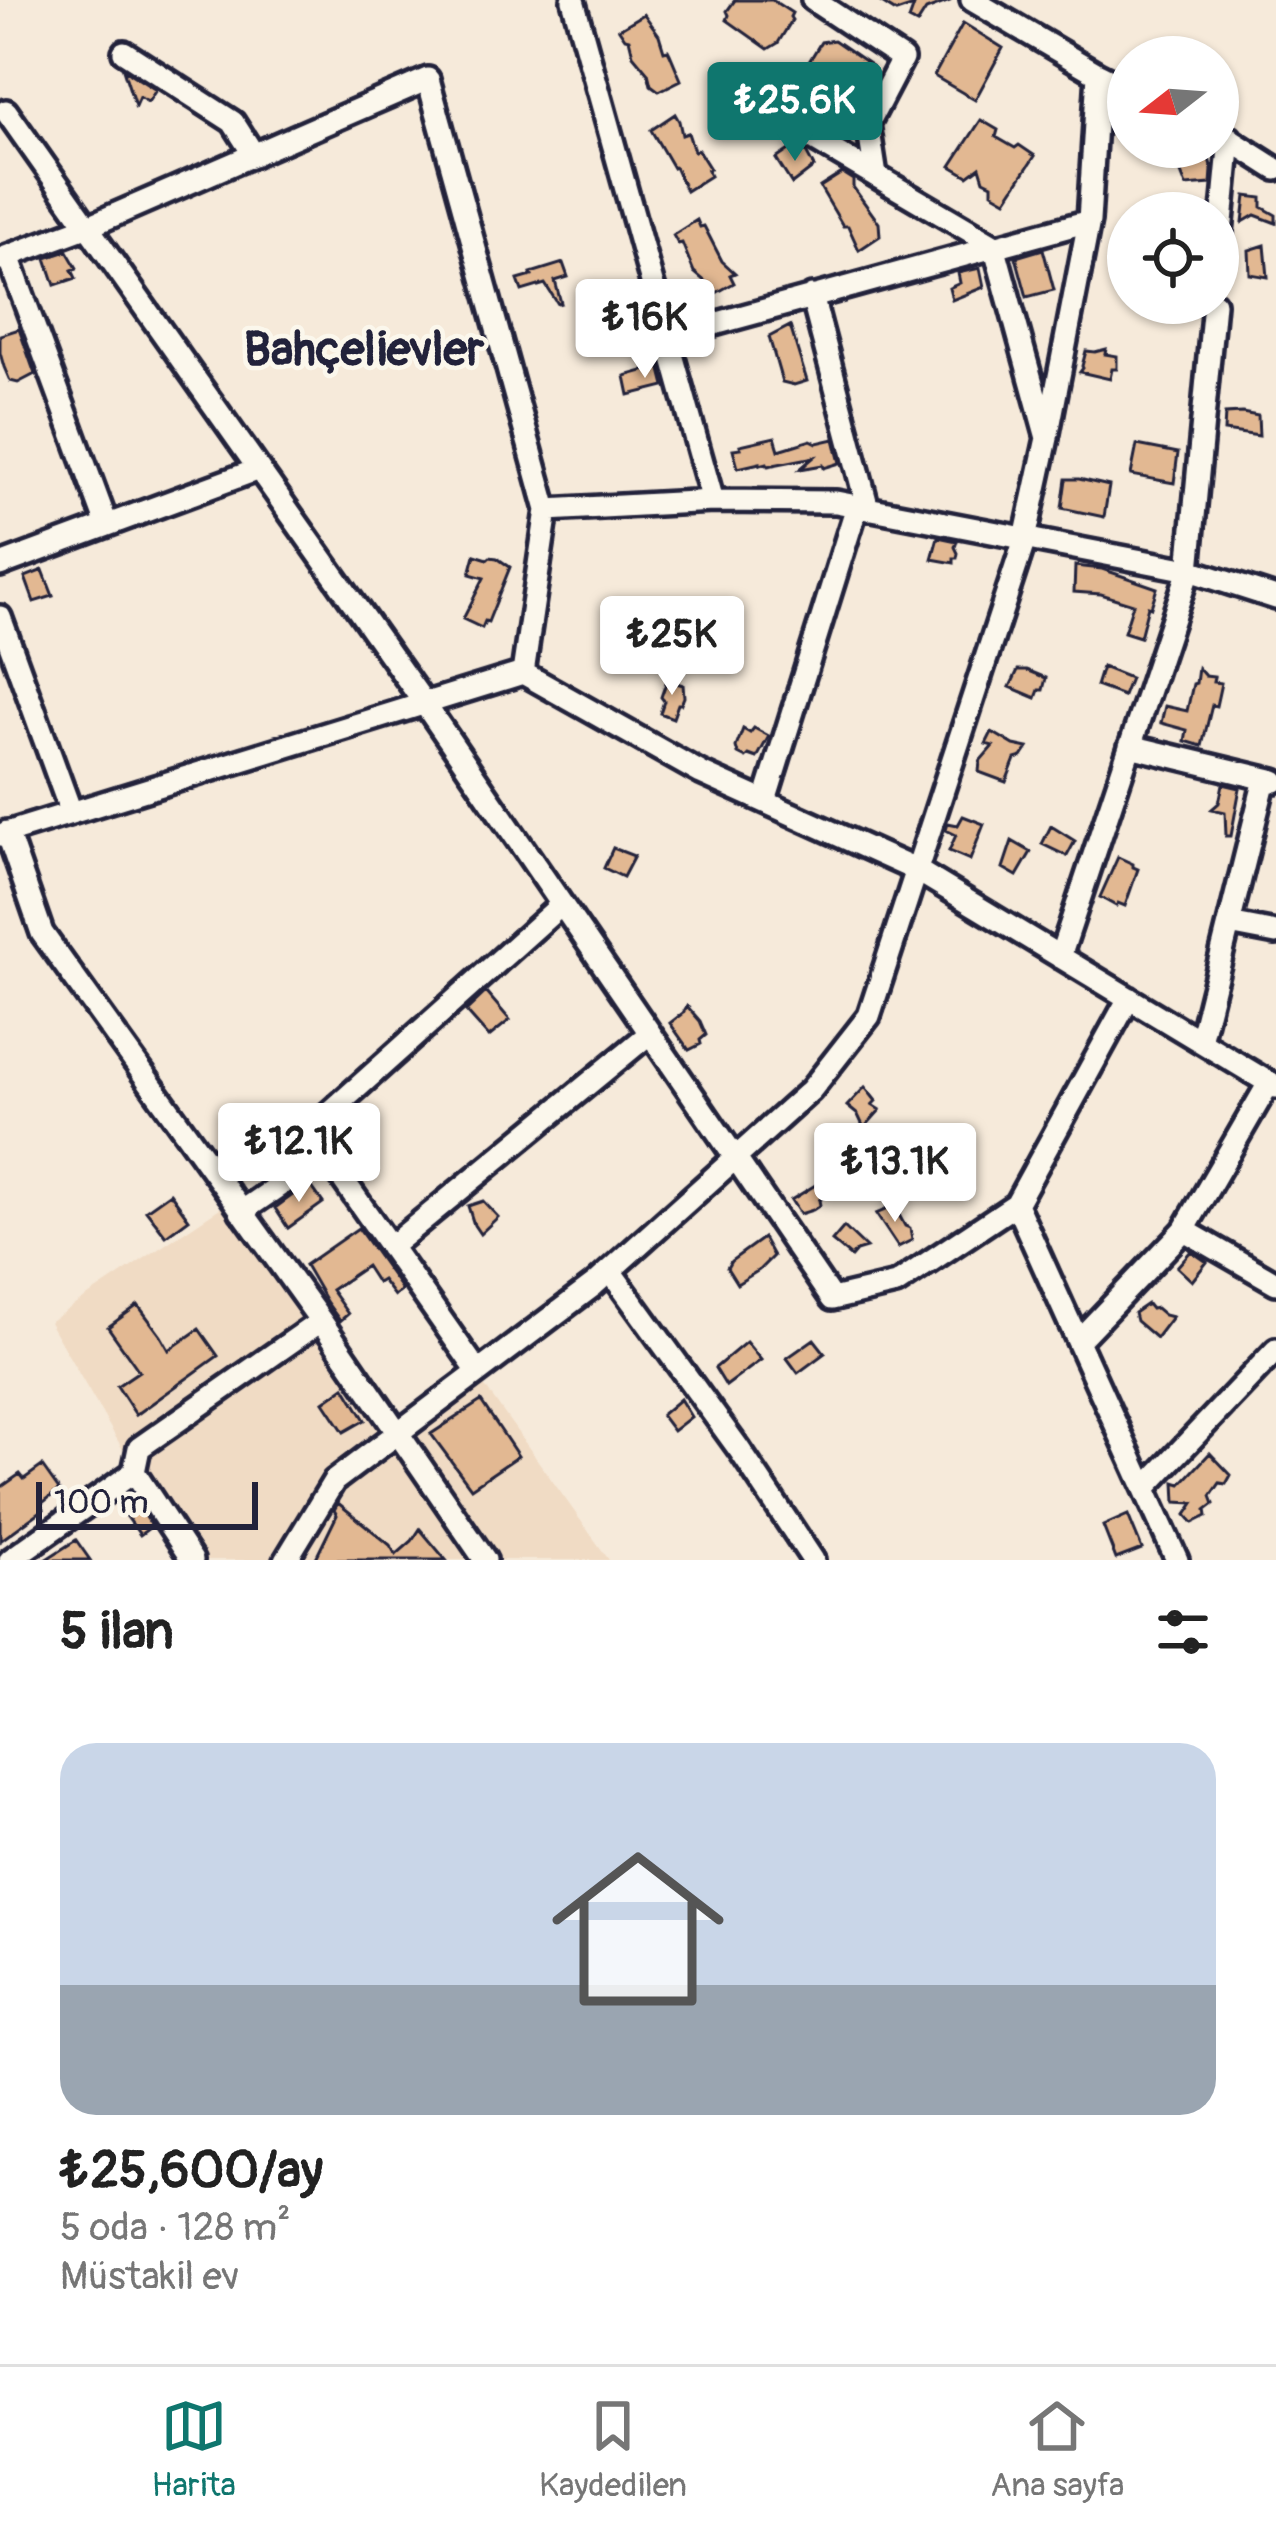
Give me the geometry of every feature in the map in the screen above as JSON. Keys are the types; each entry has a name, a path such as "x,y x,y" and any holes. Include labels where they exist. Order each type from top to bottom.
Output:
{"street":[{"path":"573,0 713,501"},
{"path":"813,0 902,59 868,124 876,176"},
{"path":"972,0 1107,78"},
{"path":"124,52 233,122 254,155"},
{"path":"286,1560 334,1481 610,1271 811,1090 869,1016 1024,539 1089,221 1099,74"},
{"path":"107,525 4,258 428,80 547,510 523,673"},
{"path":"740,96 994,245 1047,438"},
{"path":"6,111 424,703 832,1299 896,1284 1016,1204 1129,998"},
{"path":"1239,145 1276,169"},
{"path":"667,337 1089,221"},
{"path":"765,801 862,508 812,296"},
{"path":"1060,956 1189,570 1212,324"},
{"path":"0,565 259,469"},
{"path":"547,510 713,501 836,502 1189,570 1276,598"},
{"path":"0,616 71,812"},
{"path":"484,1560 321,1321 41,933 3,833 523,673 701,772 917,871 1273,1085 1184,1230 1078,1341"},
{"path":"1130,746 1271,780 1200,1041"},
{"path":"478,1372 309,1131 561,904"},
{"path":"1229,924 1276,933"},
{"path":"390,1246 649,1034"},
{"path":"241,1212 325,1154"},
{"path":"1016,1204 1177,1560"},
{"path":"1184,1230 1276,1282"},
{"path":"610,1271 813,1560"},
{"path":"10,1560 134,1472 139,1448 321,1321"},
{"path":"1144,1488 1276,1349"},
{"path":"134,1472 192,1560"}],"shaded area":[{"path":"223,1206 396,1442 483,1384 609,1560 187,1560 49,1322"}],"building":[{"path":"735,0 772,0 792,13 778,43 768,49 727,20"},
{"path":"877,0 950,1 926,10 917,24 909,20 914,6 896,12"},
{"path":"644,14 681,80 659,91 619,29"},
{"path":"963,23 1003,48 975,100 934,76"},
{"path":"834,40 872,66 871,75 850,103 807,73 821,42"},
{"path":"123,69 156,90 148,102 139,97 135,106"},
{"path":"675,114 682,135 688,133 694,151 698,150 710,169 710,176 686,191 651,130"},
{"path":"981,120 998,130 996,137 1035,156 1006,200 992,192 980,167 968,176 951,166"},
{"path":"795,146 806,152 814,167 792,184 776,159"},
{"path":"1179,168 1211,168 1211,184 1186,186"},
{"path":"842,173 853,180 853,187 879,223 880,236 859,250 820,187"},
{"path":"1246,196 1262,198 1262,207 1276,215 1276,223 1255,215 1243,222"},
{"path":"697,220 735,273 730,275 734,283 709,297 704,288 707,283 694,272 682,243 673,235"},
{"path":"1265,245 1268,277 1250,274 1249,250"},
{"path":"1043,249 1054,290 1027,297 1016,257"},
{"path":"67,251 77,268 72,270 76,278 55,285 46,258"},
{"path":"563,263 568,277 555,281 561,303 545,284 522,291 518,280"},
{"path":"980,268 984,287 952,300 949,288 960,283 958,273"},
{"path":"790,326 807,381 794,385 782,382 769,337"},
{"path":"19,329 35,374 18,383 10,381 4,367 0,335"},
{"path":"1106,349 1105,354 1117,356 1117,369 1112,369 1110,379 1080,372 1086,351"},
{"path":"660,366 665,386 629,395 625,376"},
{"path":"1225,414 1258,416 1259,436 1224,431"},
{"path":"775,437 779,450 834,439 840,463 800,469 814,457 738,468 733,449"},
{"path":"1137,445 1178,453 1174,483 1131,475"},
{"path":"1066,479 1109,486 1104,517 1062,508"},
{"path":"938,537 957,541 954,563 932,559"},
{"path":"475,555 497,558 510,567 482,628 463,619 484,578 470,574"},
{"path":"1075,566 1102,569 1157,588 1140,637 1124,632 1133,604 1074,592"},
{"path":"43,570 53,596 34,602 25,577"},
{"path":"1102,667 1130,678 1123,696 1096,686"},
{"path":"1198,668 1221,683 1202,746 1185,741 1187,730 1161,723 1165,706 1187,711"},
{"path":"1018,670 1046,678 1036,698 1010,687"},
{"path":"667,680 683,685 684,697 673,718 660,713"},
{"path":"754,728 769,736 757,758 746,758 736,747 743,729 750,733"},
{"path":"992,732 1028,748 1015,759 1006,782 979,772 980,761 993,746 986,744"},
{"path":"1223,784 1240,788 1231,836 1226,836 1225,812 1212,809 1219,803"},
{"path":"963,816 984,824 970,860 949,851 956,835 946,830 948,823 958,825"},
{"path":"1051,826 1075,841 1067,856 1042,844"},
{"path":"1012,841 1031,852 1017,876 1003,868"},
{"path":"613,848 634,856 623,877 604,868"},
{"path":"1118,857 1138,869 1125,906 1100,897"},
{"path":"486,992 510,1020 489,1037 466,1011"},
{"path":"687,1006 706,1035 689,1050 670,1023"},
{"path":"865,1087 876,1101 872,1105 880,1110 864,1128 847,1106"},
{"path":"309,1183 323,1203 288,1228 275,1208"},
{"path":"817,1184 820,1189 835,1190 813,1210 800,1214 791,1200"},
{"path":"170,1193 189,1219 166,1236 146,1210"},
{"path":"891,1200 910,1228 912,1240 898,1247 876,1214"},
{"path":"483,1201 498,1217 480,1234 468,1206"},
{"path":"844,1227 866,1248 851,1257 832,1241"},
{"path":"358,1228 402,1290 394,1296 366,1266 331,1290 348,1314 340,1321 305,1265"},
{"path":"763,1238 773,1256 737,1284 727,1268"},
{"path":"1191,1251 1207,1262 1192,1281 1177,1267"},
{"path":"1147,1304 1172,1317 1156,1338 1136,1321 1134,1313"},
{"path":"138,1305 169,1350 199,1329 218,1356 136,1415 117,1386 139,1371 108,1327"},
{"path":"814,1339 825,1353 798,1373 787,1358"},
{"path":"746,1342 761,1360 726,1386 715,1368"},
{"path":"345,1387 365,1420 344,1432 324,1402"},
{"path":"680,1399 691,1417 673,1431 661,1415"},
{"path":"481,1401 518,1456 471,1488 431,1434"},
{"path":"1210,1453 1231,1475 1211,1496 1214,1504 1206,1510 1207,1516 1193,1523 1186,1515 1194,1503 1176,1502 1175,1482 1181,1484"},
{"path":"42,1466 59,1490 41,1504 44,1509 0,1541 0,1488"},
{"path":"129,1499 152,1526 140,1535 122,1510"},
{"path":"338,1503 396,1555 420,1529 446,1560 315,1560"},
{"path":"1128,1515 1142,1549 1116,1559 1103,1526"},
{"path":"76,1540 90,1560 45,1560"}],"district":[{"name":"Bahçelievler","path":"364,350"}]}
